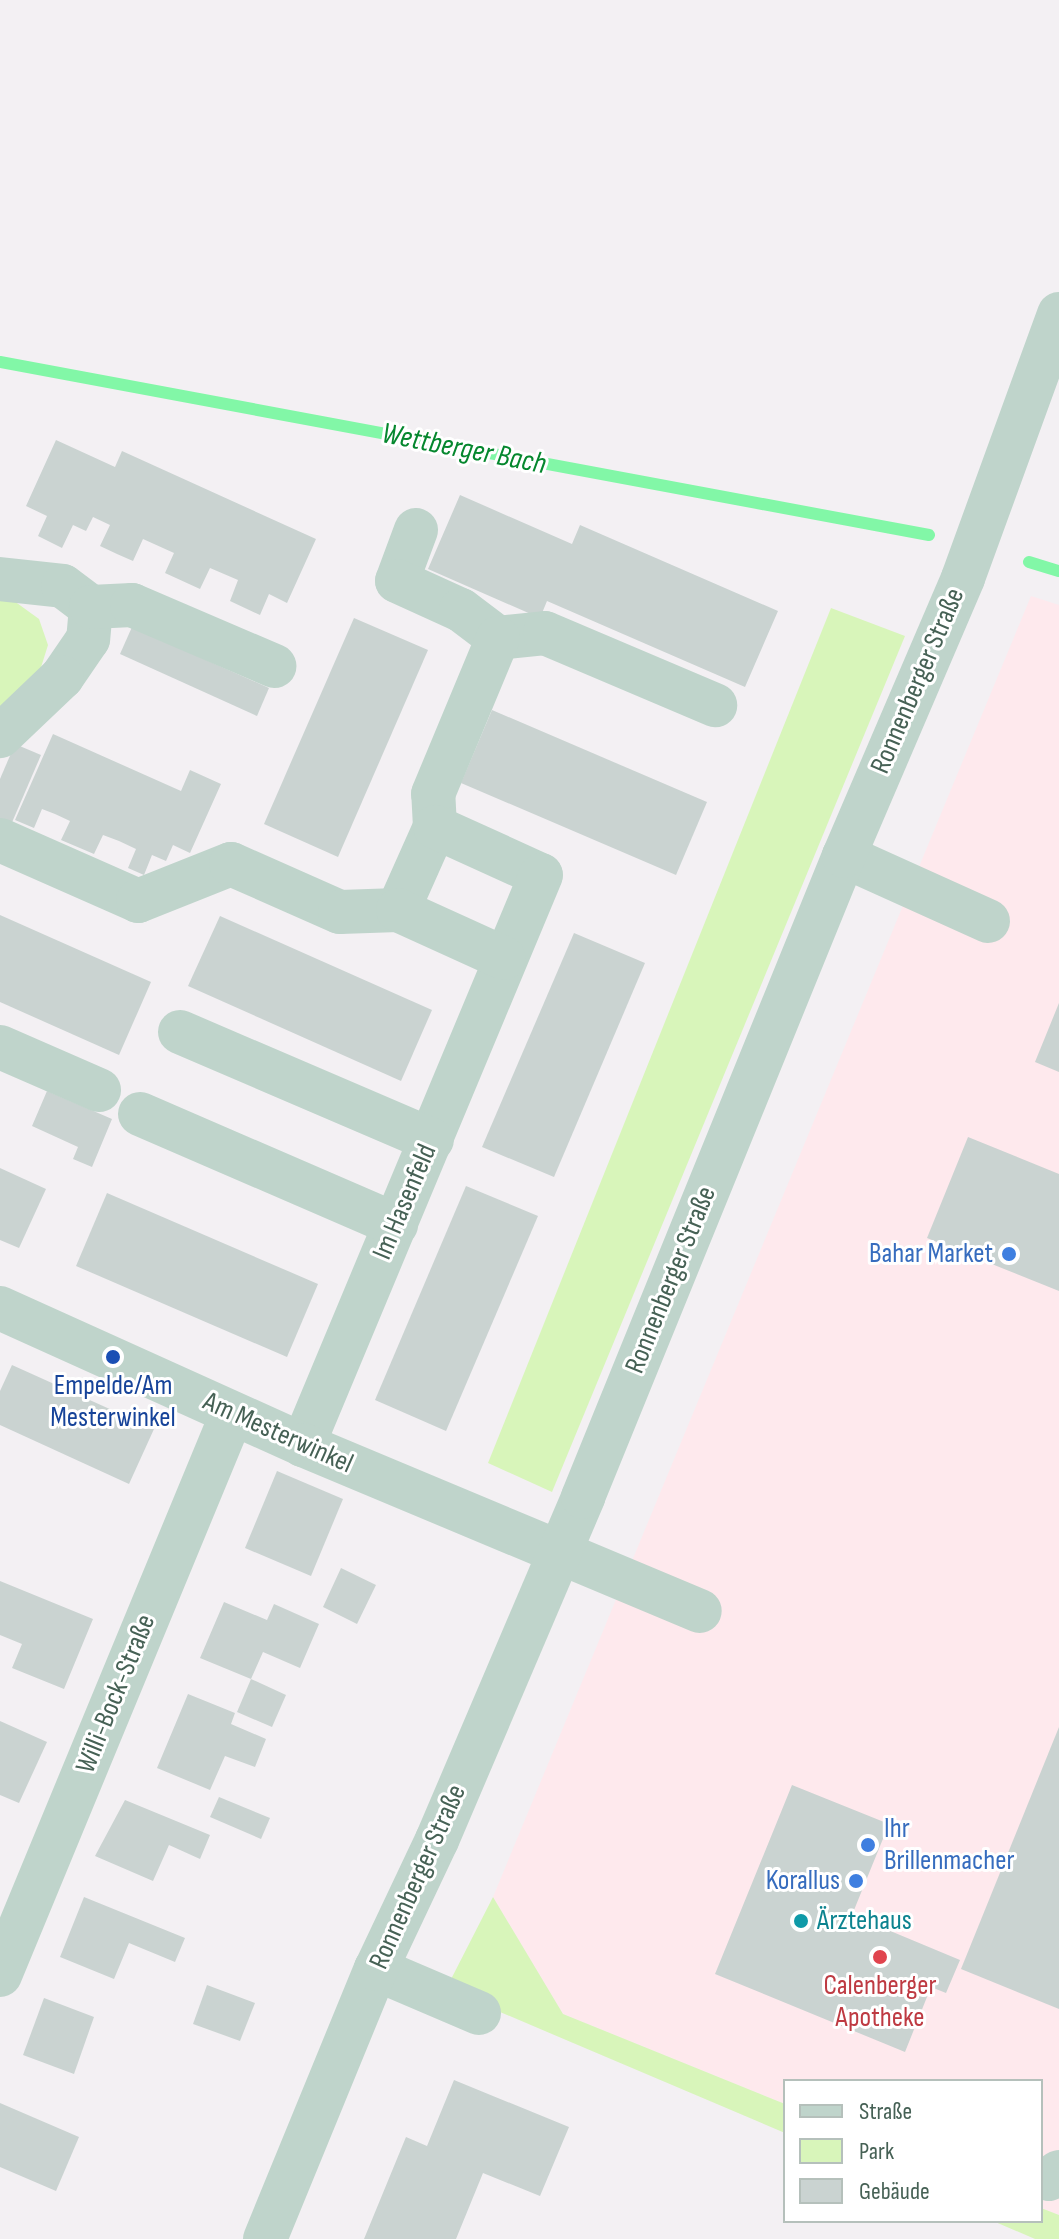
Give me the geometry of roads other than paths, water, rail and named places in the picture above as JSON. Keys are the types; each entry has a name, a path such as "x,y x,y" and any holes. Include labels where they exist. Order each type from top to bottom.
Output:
{"street":[{"name":"Ronnenberger Straße","path":"265,2239 376,1969 437,1840 558,1554 844,856 963,578 1059,314"},
{"path":"416,530 397,581 461,610 498,638 545,633 715,705"},
{"path":"0,579 63,586 91,607 132,605 274,666"},
{"path":"0,736 62,677 88,639 91,607"},
{"path":"398,910 435,827 433,794 498,638"},
{"name":"Im Hasenfeld","path":"303,1445 541,875 435,827"},
{"path":"0,840 138,901 231,864 340,912 398,910 504,958"},
{"path":"844,856 988,921"},
{"path":"180,1032 432,1140"},
{"path":"0,1047 99,1090"},
{"path":"140,1114 396,1225"},
{"name":"Am Mesterwinkel","path":"0,1308 303,1445 700,1611"},
{"name":"Willi-Bock-Straße","path":"0,1975 232,1414"},
{"path":"376,1969 479,2013"}],"waterway":[{"name":"Wettberger Bach","path":"0,362 929,535"},
{"name":"Wettberger Bach","path":"1029,562 1059,571"}],"place":[{"name":"Bahar Market","path":"1009,1254"},
{"name":"Empelde/Am Mesterwinkel","path":"113,1357"},
{"name":"Ihr Brillenmacher","path":"868,1845"},
{"name":"Korallus","path":"856,1881"},
{"name":"Ärztehaus","path":"801,1921"},
{"name":"Calenberger Apotheke","path":"880,1957"}]}
